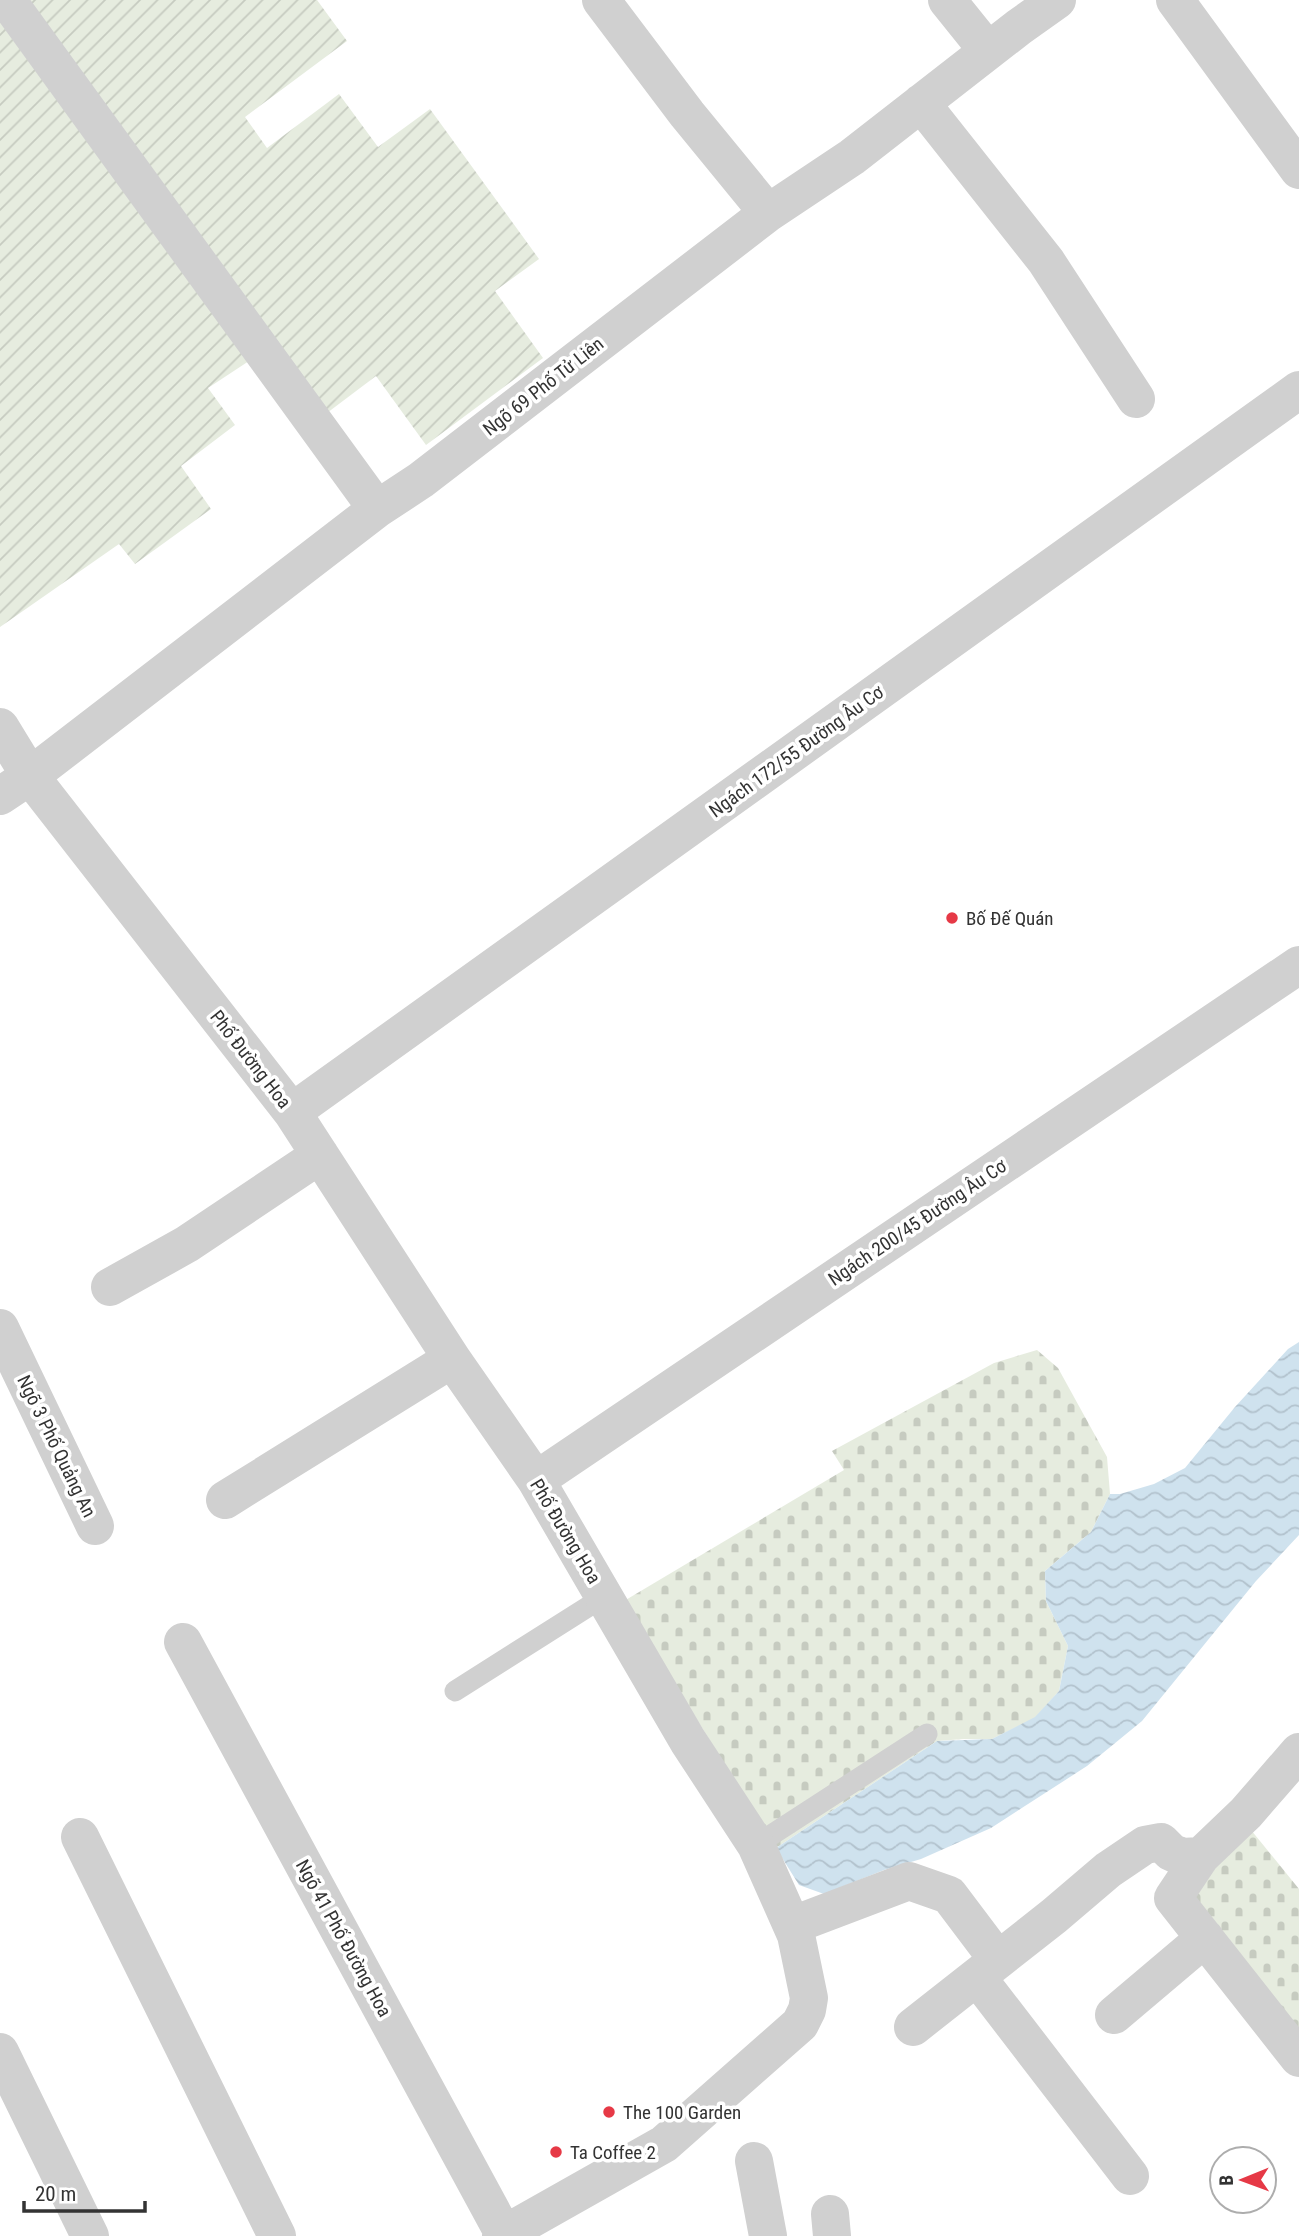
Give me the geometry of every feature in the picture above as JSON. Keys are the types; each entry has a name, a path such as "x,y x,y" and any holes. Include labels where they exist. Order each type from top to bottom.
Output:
{"street":[{"path":"7,0 377,509"},
{"path":"601,0 687,114 768,213"},
{"path":"947,0 988,51"},
{"name":"Ngõ 69 Phố Tử Liên","path":"15,786 377,509 421,480 768,213 852,158 1057,0"},
{"path":"1175,0 1299,170"},
{"path":"921,103 1046,261 1136,399"},
{"name":"Ngách 172/55 Đường Âu Cơ","path":"292,1112 1299,390"},
{"name":"Phố Đường Hoa","path":"0,727 15,786 292,1112 452,1359 536,1480 688,1741 756,1845 793,1925 809,1998 800,2024 664,2144 504,2235"},
{"name":"Ngách 200/45 Đường Âu Cơ","path":"536,1480 1299,965"},
{"path":"110,1287 187,1244 320,1155"},
{"name":"Ngõ 3 Phố Quảng An","path":"0,1328 95,1526"},
{"path":"225,1500 452,1359"},
{"name":"Ngõ 41 Phố Đường Hoa","path":"183,1642 504,2235"},
{"path":"1299,1752 1246,1813 1201,1856 1173,1898 1299,2057"},
{"path":"80,1837 277,2236"},
{"path":"913,2027 1108,1870 1145,1845 1161,1842 1171,1853 1182,1857 1201,1856"},
{"path":"793,1925 909,1881 949,1895 987,1969 1130,2176"},
{"path":"1114,2015 1205,1938"},
{"path":"0,2052 90,2236"},
{"path":"754,2161 768,2236"}],"lane":[{"path":"455,1691 605,1596"},
{"path":"756,1845 927,1734"}],"green space":[{"path":"20,0 317,0 347,41 245,117 267,148 339,94 378,147 430,109 539,259 495,291 543,358 426,445 376,376 323,416"},
{"path":"0,22 249,361 208,388 235,425 181,466 211,509 135,564 119,544 0,627"},
{"path":"1037,1350 1058,1368 1107,1457 1110,1494 1091,1532 1045,1571 1046,1601 1068,1646 1059,1691 1035,1718 992,1739 937,1741 776,1848 624,1601 844,1470 832,1451 994,1363"},
{"path":"1251,1830 1299,1889 1299,2065 1170,1907"}],"water":[{"path":"1299,1342 1299,1535 1256,1581 1142,1721 1087,1766 991,1828 921,1859 884,1870 824,1894 799,1885 776,1848 937,1741 992,1739 1035,1717 1059,1691 1068,1646 1046,1601 1045,1571 1091,1532 1110,1494 1120,1494 1154,1484 1185,1468 1235,1407 1288,1349"}],"place":[{"name":"Bố Đế Quán","path":"952,918"},
{"name":"The 100 Garden","path":"609,2112"},
{"name":"Ta Coffee 2","path":"556,2152"}]}
